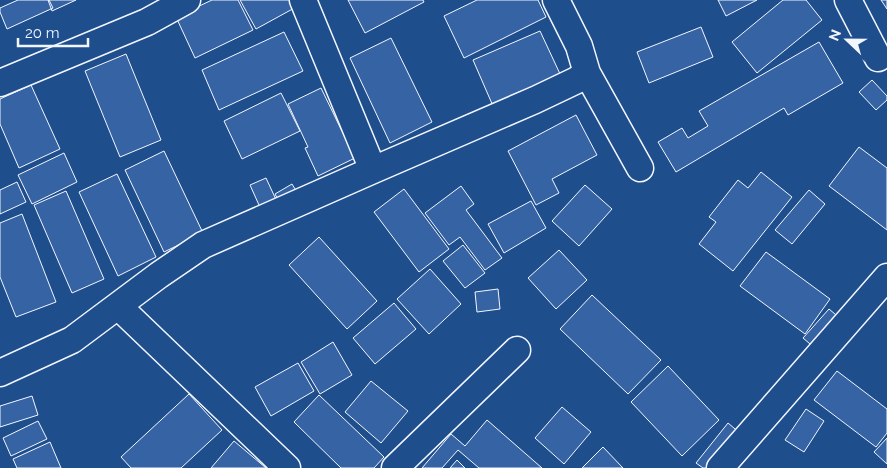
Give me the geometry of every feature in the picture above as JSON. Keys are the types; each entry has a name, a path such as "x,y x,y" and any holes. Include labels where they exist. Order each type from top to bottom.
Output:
{"street":[{"path":"0,83 147,22 187,0"},
{"path":"303,0 373,170"},
{"path":"556,0 579,46 587,73 640,168"},
{"path":"848,0 878,58"},
{"path":"0,374 72,340 203,245 535,100 577,80 587,73"},
{"path":"720,468 887,277"},
{"path":"118,306 287,468"},
{"path":"395,468 517,350"}],"building":[{"path":"18,0 49,0 53,8 7,29 0,8"},
{"path":"48,0 76,0 52,11"},
{"path":"212,0 238,0 253,30 195,58 176,17"},
{"path":"240,0 295,0 298,6 256,29"},
{"path":"348,0 423,0 424,2 365,33"},
{"path":"477,0 538,0 546,17 464,58 444,16"},
{"path":"718,0 757,0 726,16"},
{"path":"783,0 806,0 822,20 757,73 732,42"},
{"path":"881,0 887,0 887,9"},
{"path":"701,27 713,57 649,83 637,52"},
{"path":"540,31 561,76 493,106 473,60"},
{"path":"284,32 303,71 219,110 202,70"},
{"path":"391,38 432,122 390,143 350,58"},
{"path":"819,42 843,83 788,115 784,108 676,172 658,142 682,128 688,138 708,126 699,111"},
{"path":"126,54 161,140 120,157 85,71"},
{"path":"872,80 887,96 887,100 876,110 859,92"},
{"path":"31,85 60,149 19,168 0,124 0,99"},
{"path":"321,88 355,158 318,176 305,148 308,147 288,104"},
{"path":"281,93 300,131 242,159 224,121"},
{"path":"576,115 597,155 552,179 559,193 536,205 508,151"},
{"path":"859,147 887,168 887,230 829,186"},
{"path":"164,151 203,233 164,252 125,170"},
{"path":"64,153 77,182 32,204 18,175"},
{"path":"761,172 792,197 733,271 699,244 716,222 709,217 738,180 748,188"},
{"path":"117,174 156,257 118,276 79,192"},
{"path":"266,178 279,206 263,214 250,185"},
{"path":"17,182 26,202 0,214 0,190"},
{"path":"292,184 300,197 282,207 275,194"},
{"path":"585,185 612,209 579,246 552,221"},
{"path":"461,186 474,204 466,210 502,258 485,270 460,237 449,245 425,213"},
{"path":"404,189 449,249 419,272 374,212"},
{"path":"809,190 825,204 792,244 775,230"},
{"path":"66,191 104,279 72,293 34,205"},
{"path":"531,201 546,228 504,253 488,224"},
{"path":"22,214 56,302 16,317 0,277 0,223"},
{"path":"319,237 377,301 347,329 289,265"},
{"path":"463,245 485,273 465,288 443,261"},
{"path":"559,250 587,280 556,309 528,278"},
{"path":"766,252 830,299 805,334 740,286"},
{"path":"430,269 461,304 429,334 397,299"},
{"path":"498,289 500,309 477,312 475,292"},
{"path":"592,295 661,360 628,394 560,329"},
{"path":"394,303 416,329 375,364 353,338"},
{"path":"829,309 842,320 816,349 803,338"},
{"path":"333,342 352,375 320,394 301,362"},
{"path":"298,363 314,391 271,416 255,387"},
{"path":"668,366 719,420 682,456 631,402"},
{"path":"837,371 887,409 887,433 876,447 814,400"},
{"path":"371,381 408,411 381,443 345,412"},
{"path":"189,394 222,430 181,468 131,468 121,457"},
{"path":"319,395 384,457 374,468 341,468 294,422"},
{"path":"32,396 38,415 0,427 0,406"},
{"path":"562,407 591,432 564,464 535,438"},
{"path":"806,409 824,421 804,452 785,440"},
{"path":"487,420 542,468 479,468 458,450 442,468 422,468 451,434 465,446"},
{"path":"38,421 47,439 11,456 3,438"},
{"path":"728,423 741,434 714,468 703,468 696,463"},
{"path":"887,438 887,464 874,452"},
{"path":"234,441 266,468 211,468"},
{"path":"50,442 61,468 17,468 13,459"},
{"path":"603,447 623,468 582,468"},
{"path":"457,460 465,468 450,468"}]}
